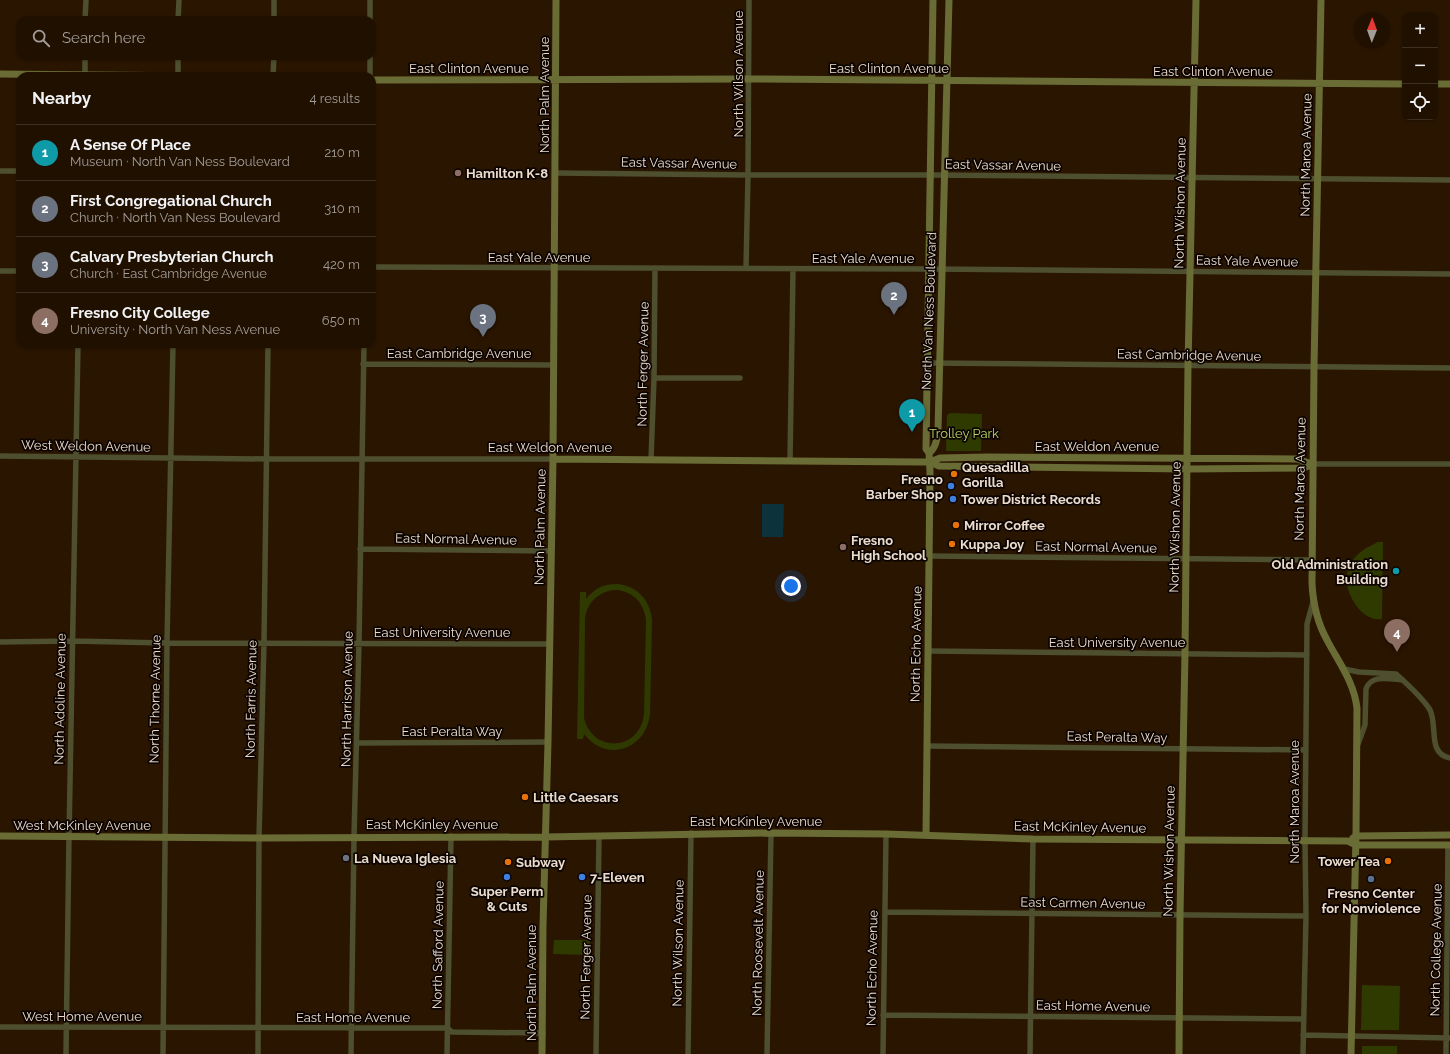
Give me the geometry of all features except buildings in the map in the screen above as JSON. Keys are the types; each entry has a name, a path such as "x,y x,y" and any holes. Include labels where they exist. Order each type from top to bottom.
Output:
{"main road":[{"name":"North Palm Avenue","path":"542,1054 542,939 548,742 553,459 556,0"},
{"name":"North Van Ness Boulevard","path":"933,0 926,449 929,453 933,450 937,440 943,269 946,80 949,0"},
{"name":"North Wishon Avenue","path":"1179,1054 1180,915 1187,559 1188,365 1196,0"},
{"name":"North Maroa Avenue","path":"1313,602 1311,560 1312,464 1321,0"},
{"path":"0,74 16,74"},
{"name":"East Clinton Avenue","path":"376,80 749,79 1402,84"},
{"path":"1438,84 1450,84"},
{"name":"North Echo Avenue","path":"926,835 929,453"},
{"name":"East Weldon Avenue","path":"553,459 930,462 940,458 1188,458 1297,459 1312,464"},
{"path":"1038,458 1038,467"},
{"path":"1110,458 1110,468"},
{"name":"East Weldon Avenue","path":"930,462 939,466 1188,469 1304,468 1312,464"},
{"path":"1313,602 1323,632 1344,669 1356,701 1356,845 1351,1054"},
{"name":"East McKinley Avenue","path":"164,837 545,837 691,833 771,833 886,834 1033,839 1348,841 1356,845 1449,845"},
{"path":"1348,841 1356,836 1450,835"},
{"name":"West McKinley Avenue","path":"0,836 164,837"}],"street":[{"path":"85,16 86,0"},
{"path":"178,16 179,0"},
{"path":"274,0 274,16"},
{"path":"370,0 370,16"},
{"name":"North Wilson Avenue","path":"746,268 749,0"},
{"path":"85,60 85,72"},
{"path":"178,60 178,72"},
{"path":"273,72 274,60"},
{"path":"370,60 370,72"},
{"path":"0,171 16,171"},
{"name":"East Vassar Avenue","path":"555,173 1450,180"},
{"name":"East Yale Avenue","path":"376,267 793,269 929,268 1450,274"},
{"name":"North Ferger Avenue","path":"652,460 656,268"},
{"path":"790,461 793,269"},
{"path":"0,271 16,271"},
{"name":"North Adoline Avenue","path":"66,1054 78,348"},
{"name":"North Thorne Avenue","path":"162,1054 167,643 173,348"},
{"name":"North Farris Avenue","path":"258,1054 259,838 264,642 268,348"},
{"name":"North Harrison Avenue","path":"351,1054 354,837 363,459 364,348"},
{"name":"East Cambridge Avenue","path":"927,363 1450,368"},
{"name":"East Cambridge Avenue","path":"363,364 554,365"},
{"path":"654,378 740,378"},
{"name":"West Weldon Avenue","path":"0,456 171,458"},
{"name":"East Weldon Avenue","path":"171,458 267,460 553,459"},
{"name":"East Weldon Avenue","path":"1312,464 1450,464"},
{"name":"East Normal Avenue","path":"360,549 551,551"},
{"name":"East Normal Avenue","path":"929,556 1311,560"},
{"name":"North Maroa Avenue","path":"1303,1054 1306,916 1305,841 1307,624 1313,602"},
{"name":"East University Avenue","path":"0,642 72,640 167,643 264,642 550,644"},
{"name":"East University Avenue","path":"928,651 1307,655"},
{"path":"1344,669 1359,672 1396,674 1429,710 1434,724 1437,749 1440,754 1450,758"},
{"path":"1356,748 1365,725 1366,689 1368,684 1372,680 1376,679 1403,680"},
{"name":"East Peralta Way","path":"357,743 548,742"},
{"name":"East Peralta Way","path":"927,746 1306,750"},
{"name":"North Wilson Avenue","path":"688,1054 691,833"},
{"name":"North Roosevelt Avenue","path":"767,1054 771,833"},
{"name":"North Echo Avenue","path":"883,1054 886,834"},
{"name":"North Safford Avenue","path":"447,1054 452,836"},
{"name":"North Ferger Avenue","path":"596,1054 599,836"},
{"path":"1030,1054 1033,839"},
{"name":"North College Avenue","path":"1446,1054 1448,1038 1449,845"},
{"name":"East Carmen Avenue","path":"885,912 1306,916"},
{"name":"East Home Avenue","path":"883,1015 1303,1019"},
{"name":"West Home Avenue","path":"0,1026 163,1028"},
{"name":"East Home Avenue","path":"163,1028 447,1028 452,1032 543,1033"},
{"path":"1303,1035 1448,1038"}],"green space":[{"name":"Trolley Park","path":"950,413 982,414 981,451 946,451 947,415"},
{"path":"1378,542 1383,542 1382,619 1375,619 1364,614 1351,597 1347,585 1352,582 1352,578 1347,574 1355,558 1362,551"},
{"path":"616,584 630,587 641,595 648,606 652,620 650,714 647,726 641,736 633,744 624,748 613,750 603,748 593,743 584,734 583,739 577,739 580,592 586,592 586,599 592,592 599,588","holes":["610,591 622,591 637,599 645,614 644,714 641,726 634,735 626,741 616,743 606,742 597,738 589,730 584,718 585,619 588,607 595,598"]},
{"path":"554,940 590,940 590,955 553,954"},
{"path":"1362,985 1400,986 1399,1030 1361,1030"},
{"path":"1362,1046 1397,1046 1397,1054 1362,1054"}],"water":[{"path":"762,504 784,504 783,537 762,537"}],"place":[{"name":"Hamilton K-8","path":"458,173"},
{"name":"First Congregational Church","path":"894,315"},
{"name":"Calvary Presbyterian Church","path":"483,337"},
{"name":"A Sense Of Place","path":"912,432"},
{"name":"Quesadilla Gorilla","path":"954,474"},
{"name":"Fresno Barber Shop","path":"951,486"},
{"name":"Tower District Records","path":"953,499"},
{"name":"Mirror Coffee","path":"956,525"},
{"name":"Kuppa Joy","path":"952,544"},
{"name":"Fresno High School","path":"843,547"},
{"name":"Old Administration Building","path":"1396,571"},
{"name":"Fresno City College","path":"1397,652"},
{"name":"Little Caesars","path":"525,797"},
{"name":"La Nueva Iglesia","path":"346,858"},
{"name":"Tower Tea","path":"1388,861"},
{"name":"Subway","path":"508,862"},
{"name":"Super Perm & Cuts","path":"507,877"},
{"name":"7-Eleven","path":"582,877"},
{"name":"Fresno Center for Nonviolence","path":"1371,879"}]}
